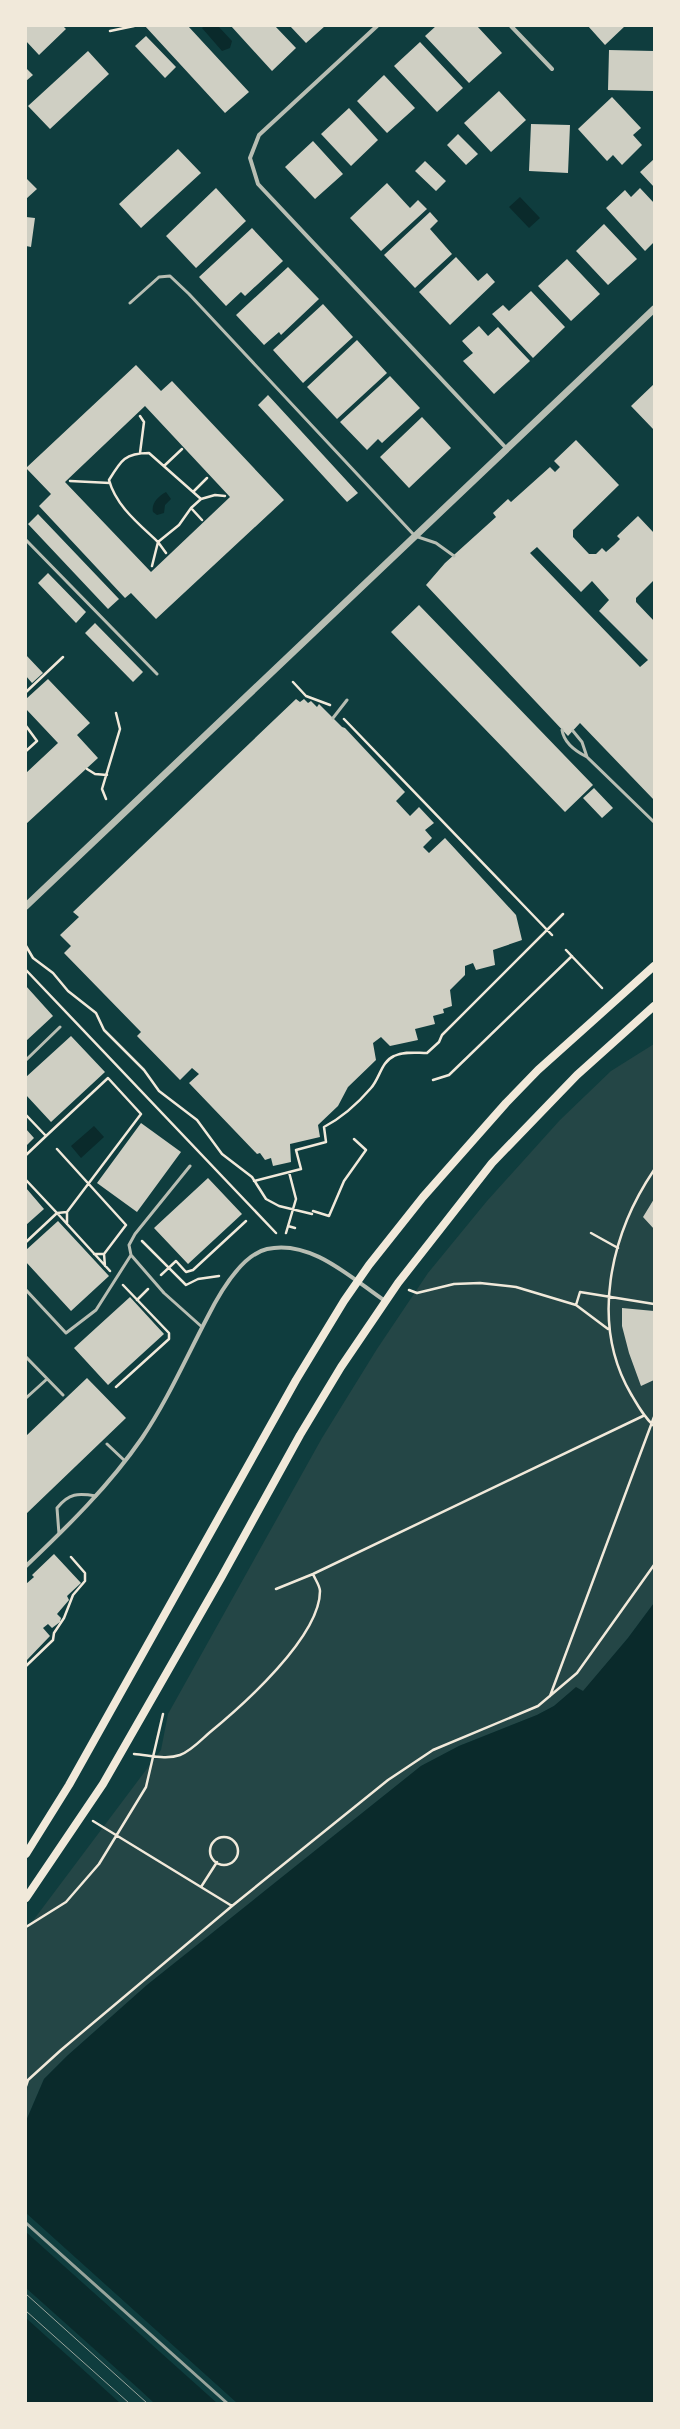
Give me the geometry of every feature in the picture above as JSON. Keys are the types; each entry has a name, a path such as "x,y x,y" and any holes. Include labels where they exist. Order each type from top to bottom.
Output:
{"main road":[{"path":"26,1854 70,1785 296,1380 357,1283 423,1196 497,1113 538,1070 632,984 654,966"},
{"path":"26,1898 84,1815 122,1753 300,1435 341,1367 412,1262 492,1163 577,1075 654,1006"}],"street":[{"path":"377,26 259,135 250,158 258,184 507,449"},
{"path":"511,26 552,69"},
{"path":"26,906 654,309"},
{"path":"26,1566 96,1496 125,1461 150,1424 202,1327 232,1277 256,1253 267,1249 284,1246 302,1250 325,1261 385,1301"}],"lane":[{"path":"130,303 159,277 170,276 189,294 415,536 436,543 454,556"},
{"path":"26,540 157,674"},
{"path":"333,718 347,700"},
{"path":"562,730 564,739 580,754 587,757 654,822"},
{"path":"573,731 582,742 587,757"},
{"path":"26,1060 60,1027"},
{"path":"190,1166 135,1234 129,1246 131,1255 154,1282 202,1327"},
{"path":"26,1290 66,1333 96,1310 131,1255"},
{"path":"26,1357 63,1396"},
{"path":"26,1398 47,1379"},
{"path":"107,1444 125,1461"},
{"path":"58,1534 57,1508 63,1500 72,1494 96,1496"}],"path":[{"path":"110,32 134,26"},
{"path":"140,416 144,422 140,453"},
{"path":"164,466 182,449"},
{"path":"166,553 158,542 129,514 113,493 109,480 118,464 133,453 149,453 194,491 201,499"},
{"path":"194,491 207,478"},
{"path":"70,481 110,483"},
{"path":"152,566 158,542 179,525 191,508 201,499 215,495 225,496"},
{"path":"191,508 202,520"},
{"path":"26,692 63,658"},
{"path":"293,682 306,696 329,704 552,935"},
{"path":"106,798 102,789 120,728 116,713"},
{"path":"26,726 37,741 26,751"},
{"path":"88,769 95,774 107,775"},
{"path":"254,1181 301,1169 296,1150 326,1142 324,1127 336,1121 372,1088 384,1065 393,1056 407,1052 427,1053 563,914"},
{"path":"26,946 39,964 53,973 68,991 96,1013 104,1030 144,1070 159,1091 197,1120 222,1154 240,1166 254,1181 266,1199 279,1206 329,1216 344,1181 366,1150 354,1139"},
{"path":"566,950 602,988"},
{"path":"433,1080 449,1075 572,956"},
{"path":"26,970 70,1019 276,1233"},
{"path":"26,1155 108,1078 141,1114 67,1212 67,1225"},
{"path":"26,1115 46,1136"},
{"path":"57,1149 126,1225 186,1285 198,1279 220,1276"},
{"path":"653,1425 644,1416 619,1374 608,1330 607,1296 618,1248 638,1194 654,1170"},
{"path":"286,1232 296,1199 289,1172"},
{"path":"26,1180 169,1333 169,1339 116,1387"},
{"path":"26,1242 57,1214 67,1212"},
{"path":"137,1300 176,1261 186,1272 193,1270 246,1221"},
{"path":"105,1266 104,1254 126,1225"},
{"path":"288,1226 295,1228"},
{"path":"591,1233 618,1248"},
{"path":"94,1254 104,1254"},
{"path":"409,1290 417,1293 454,1284 480,1283 516,1287 576,1306 608,1330"},
{"path":"576,1306 580,1292 654,1304"},
{"path":"276,1589 313,1574 644,1416"},
{"path":"550,1697 636,1462 653,1425 654,1417"},
{"path":"26,1666 53,1640 54,1633 64,1618 73,1596 85,1581 85,1572 71,1557"},
{"path":"26,2086 28,2080 61,2050 232,1906 388,1780 433,1750 538,1706 550,1697 577,1673 654,1565"},
{"path":"122,1753 153,1756 175,1756 187,1751 240,1708 276,1671 301,1639 315,1612 320,1590 313,1574"},
{"path":"26,1927 66,1902 99,1864 118,1835 146,1787 163,1714"},
{"path":"84,1815 232,1906"},
{"path":"219,1837 232,1839 238,1850 235,1859 227,1864 217,1862 210,1852 212,1843 219,1837"},
{"path":"201,1887 217,1862"}],"shaded area":[{"path":"205,26 218,26 232,41 230,48 222,51 202,28"},
{"path":"520,197 540,218 529,228 509,207"},
{"path":"166,492 171,499 165,505 164,513 157,515 153,512 154,503"},
{"path":"654,1044 654,1603 628,1638 583,1692 576,1688 554,1706 537,1715 459,1746 421,1766 147,1985 67,2056 44,2079 26,2121 26,1930 161,1750 168,1714 322,1438 377,1349 428,1273 487,1201 560,1120 611,1071"},
{"path":"94,1126 104,1137 81,1158 71,1146"},
{"path":"654,1603 654,2403 26,2403 26,2121 44,2079 67,2056 147,1985 421,1766 459,1746 537,1715 554,1706 576,1687 583,1691 628,1638"}],"pier":[{"path":"26,2213 237,2403 217,2403 26,2232"},
{"path":"26,2288 154,2403 120,2403 26,2318"}],"building":[{"path":"26,26 63,26 66,29 39,55 26,41"},
{"path":"145,26 188,26 249,92 225,113"},
{"path":"231,26 275,26 296,48 272,71"},
{"path":"290,26 325,26 306,43"},
{"path":"436,26 477,26 502,53 469,83 425,36"},
{"path":"588,26 625,26 605,45"},
{"path":"146,36 176,67 165,78 135,46"},
{"path":"420,42 463,88 437,112 394,66"},
{"path":"609,50 654,51 654,91 608,90"},
{"path":"88,51 109,74 50,129 28,106"},
{"path":"26,68 33,75 26,81"},
{"path":"384,75 415,108 387,133 357,101"},
{"path":"499,91 526,120 491,152 464,123"},
{"path":"612,97 641,128 633,135 642,145 622,165 613,155 607,161 578,129"},
{"path":"349,108 378,140 351,166 321,134"},
{"path":"531,124 570,125 568,173 529,171"},
{"path":"458,134 478,154 466,165 447,145"},
{"path":"313,141 343,174 315,199 285,167"},
{"path":"178,149 201,173 141,228 119,204"},
{"path":"654,159 654,187 640,172"},
{"path":"425,161 446,181 436,191 415,171"},
{"path":"26,178 37,189 26,199"},
{"path":"387,183 410,208 418,200 427,209 381,251 350,218"},
{"path":"216,188 246,221 196,268 166,236"},
{"path":"640,188 654,203 654,242 645,251 606,208 625,190 631,197"},
{"path":"430,212 438,221 430,229 452,254 415,288 384,255"},
{"path":"26,217 35,218 31,247 26,246"},
{"path":"604,224 637,259 608,285 576,251"},
{"path":"252,228 283,261 245,296 241,292 226,306 199,277"},
{"path":"456,257 478,281 487,273 495,282 450,325 419,292"},
{"path":"567,259 600,294 571,321 538,286"},
{"path":"288,267 319,299 281,335 279,332 264,345 236,315"},
{"path":"531,291 565,327 533,358 492,314 503,305 509,311"},
{"path":"323,304 353,337 303,383 273,350"},
{"path":"479,326 488,336 498,327 530,361 494,394 463,361 473,353 462,341"},
{"path":"357,340 387,373 337,419 307,387"},
{"path":"136,365 161,391 172,381 284,500 156,619 131,593 125,598 39,506 51,494 26,468","holes":["145,406 230,497 151,572 65,482"]},
{"path":"390,376 420,408 382,443 378,439 367,450 340,422"},
{"path":"654,384 654,430 631,406"},
{"path":"268,395 358,493 347,502 258,405"},
{"path":"422,417 451,448 409,488 380,457"},
{"path":"576,440 619,485 573,530 573,537 589,554 596,554 602,548 606,552 620,539 617,536 638,516 654,533 654,580 636,598 636,602 654,621 654,800 580,723 568,736 426,585 445,563 496,517 493,513 508,499 511,502 550,467 555,472 560,467 554,461","holes":["537,547 581,592 592,581 609,600 599,611 648,660 640,667 530,553"]},
{"path":"38,514 119,599 108,609 28,524"},
{"path":"48,573 86,612 76,623 38,583"},
{"path":"419,605 593,785 565,812 391,632"},
{"path":"95,623 143,672 133,682 85,633"},
{"path":"26,655 43,673 32,683 26,676"},
{"path":"48,679 90,723 77,735 98,758 26,824 26,773 58,743 26,709 26,699"},
{"path":"296,699 300,702 304,699 308,703 311,701 317,707 319,704 342,727 345,728 405,792 396,801 410,816 419,807 434,823 425,830 432,838 423,847 429,853 445,838 516,915 522,940 493,950 495,965 476,970 473,963 465,966 465,975 450,990 452,1006 443,1009 444,1013 433,1016 435,1024 415,1029 418,1040 390,1046 381,1037 373,1043 376,1060 348,1087 338,1106 318,1125 320,1137 290,1144 291,1162 273,1166 271,1158 265,1160 260,1153 257,1154 189,1083 199,1074 192,1068 180,1080 137,1036 141,1032 64,953 71,946 60,935 79,917 73,912"},
{"path":"594,788 613,808 602,818 583,798"},
{"path":"26,986 53,1016 26,1041"},
{"path":"71,1036 105,1072 51,1122 26,1095 26,1077"},
{"path":"141,1123 181,1152 137,1212 97,1183"},
{"path":"26,1129 34,1138 26,1146"},
{"path":"208,1178 242,1214 188,1264 154,1228"},
{"path":"26,1188 44,1209 26,1225"},
{"path":"654,1199 654,1229 643,1217"},
{"path":"58,1221 109,1276 71,1311 26,1262 26,1250"},
{"path":"130,1297 164,1334 108,1385 74,1348"},
{"path":"622,1308 654,1311 654,1380 641,1386 629,1353 622,1326"},
{"path":"87,1378 126,1418 26,1514 26,1436"},
{"path":"54,1554 81,1583 67,1596 69,1600 57,1614 61,1618 60,1622 52,1628 48,1624 43,1628 50,1636 26,1661 26,1584 34,1577 32,1575"}],"tram line":[{"path":"26,2294 147,2403"},
{"path":"26,2311 129,2403"}],"railway":[{"path":"26,2223 227,2403"}]}
